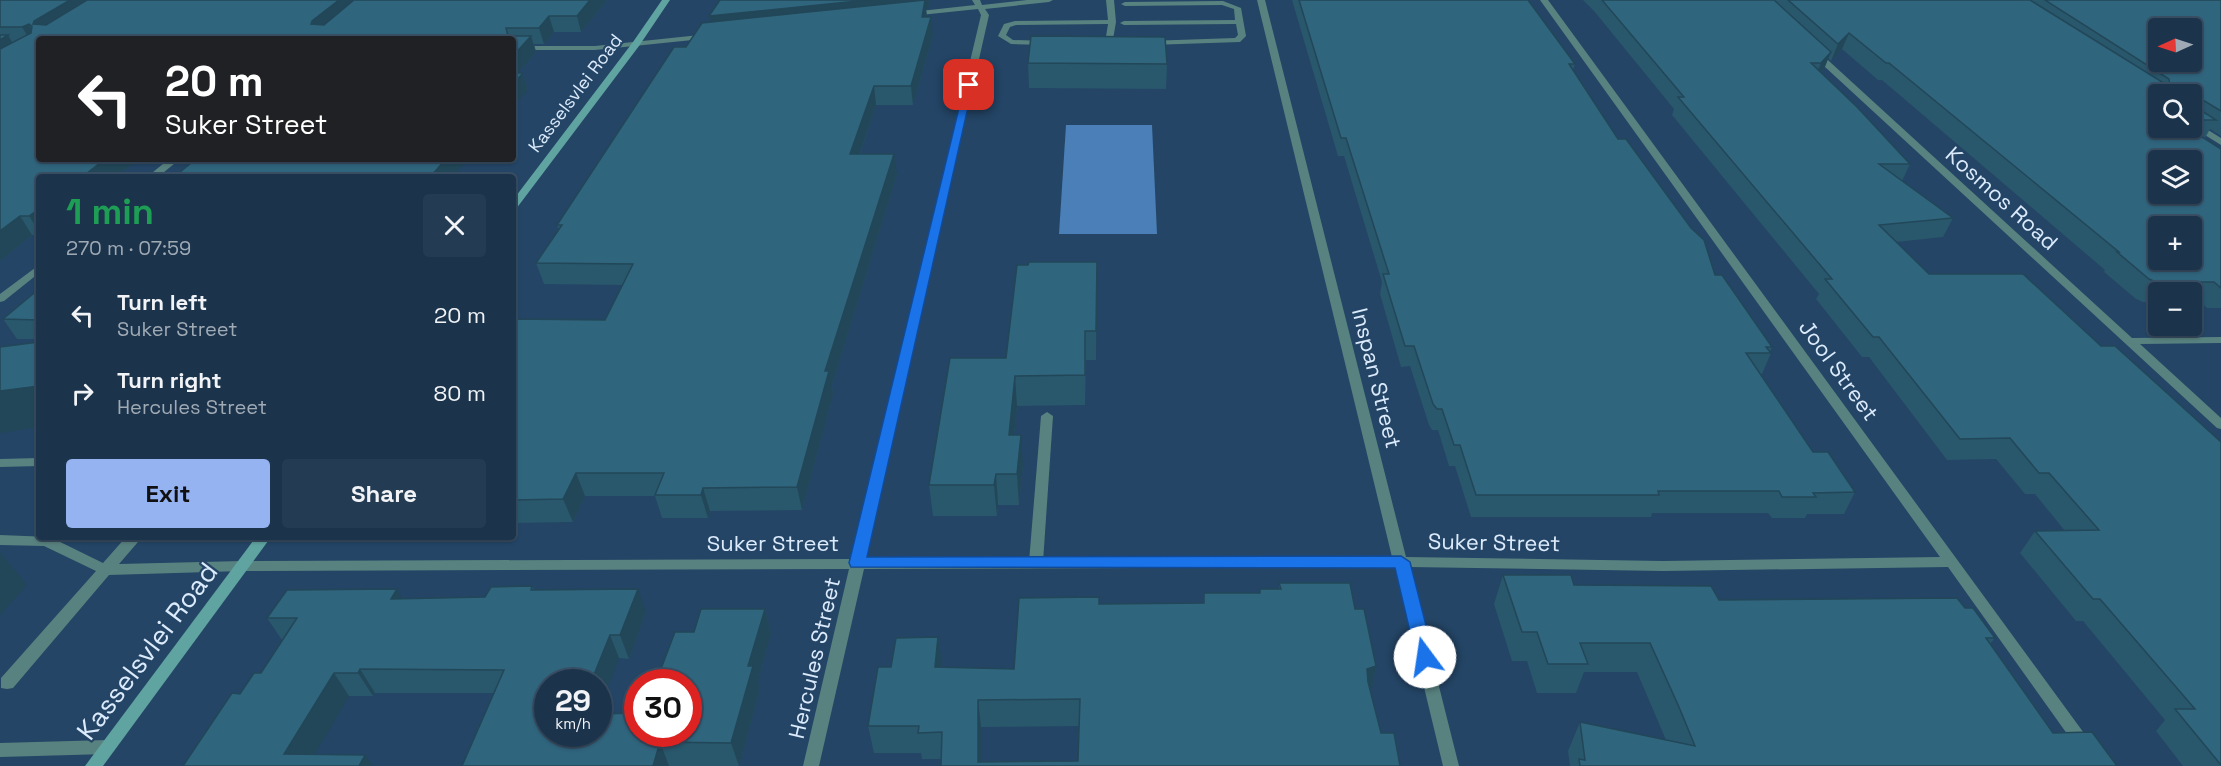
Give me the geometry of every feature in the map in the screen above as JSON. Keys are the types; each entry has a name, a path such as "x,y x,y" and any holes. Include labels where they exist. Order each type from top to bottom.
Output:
{"street":[{"name":"Kasselsvlei Road","path":"516,203 636,44 666,0"},
{"path":"899,15 978,3 1049,0"},
{"path":"1108,43 1112,22 1110,0"},
{"name":"Inspan Street","path":"1261,0 1451,766"},
{"name":"Jool Street","path":"1544,0 2100,766"},
{"path":"1123,33 1125,2 1228,3 1237,8 1241,38 1231,42 1143,43"},
{"name":"Hercules Street","path":"811,766 985,15 978,3"},
{"path":"1060,43 1018,43 1006,40 1002,36 1005,28 1015,23 1112,22"},
{"path":"1124,23 1240,22"},
{"path":"516,48 594,48 717,35"},
{"path":"1099,43 1122,43"},
{"name":"Kosmos Road","path":"1810,48 2221,425"},
{"path":"2202,130 2221,142"},
{"path":"156,174 171,162"},
{"path":"0,300 36,270"},
{"path":"2130,340 2221,340"},
{"path":"1036,562 1047,416"},
{"path":"0,463 36,462"},
{"path":"0,540 46,541 106,570"},
{"path":"7,683 131,540"},
{"name":"Kasselsvlei Road","path":"93,766 262,540"},
{"name":"Suker Street","path":"106,570 242,566 1036,562 1401,562 1663,566 1953,562"},
{"path":"0,750 107,747"}],"water":[{"path":"1066,125 1152,125 1157,234 1059,234"}],"building":[{"path":"0,0 70,0 34,21 33,24 46,25 87,0 339,0 311,24 324,25 354,0 590,0 577,16 549,16 539,28 506,28 508,36 36,36 36,162 101,162 86,174 36,174 36,211 29,216 20,216 0,231 0,49 31,33 32,26 29,24 22,27 0,27"},
{"path":"720,0 868,0 709,16"},
{"path":"925,0 922,17 931,17 911,86 874,86 850,154 894,154 825,371 829,371 797,487 703,488 701,495 655,495 664,473 576,473 563,499 516,500 516,319 605,320 633,264 536,263 562,225 557,225 674,47 686,47 702,23"},
{"path":"1299,0 1528,0 1575,64 1569,64 1618,139 1626,139 1691,228 1704,240 1715,275 1722,275 1772,347 1766,347 1771,353 1746,353 1813,452 1828,452 1855,492 1813,493 1816,497 1782,497 1779,491 1658,491 1659,495 1476,495 1460,445 1454,445 1442,409 1437,409 1433,404 1414,346 1405,346 1383,274 1389,274 1346,138 1341,138"},
{"path":"1602,0 1774,0 1831,52 1821,63 1811,63 1857,107 1910,164 1879,164 1953,218 1879,225 1929,274 2023,274 2101,346 2115,346 2221,442 2221,765 2175,709 2195,709 2100,599 2093,599 2035,531 2099,530 2049,473 2039,473 2010,438 1960,439 1879,337 1873,337 1825,279 1832,279 1678,97 1684,97"},
{"path":"1788,0 2030,0 2165,84 2148,84 2148,138 2202,137 2221,149 2221,288 2214,282 2156,282 2149,279 1889,63 1849,33 1838,44"},
{"path":"2045,0 2221,0 2221,111 2203,100 2202,111 2202,84 2170,84 2169,79 2158,72 2202,72 2202,18 2148,18 2148,66"},
{"path":"516,36 531,36 516,53"},
{"path":"1031,36 1165,37 1167,64 1028,63"},
{"path":"516,73 523,73 516,81"},
{"path":"2202,111 2216,120 2202,120"},
{"path":"192,162 443,162 433,174 178,174"},
{"path":"1029,262 1097,262 1096,331 1085,331 1085,375 1015,376 1009,435 1021,435 1017,474 996,474 994,485 929,485 950,358 1006,358 1017,265 1028,265"},
{"path":"36,292 36,320 3,319"},
{"path":"36,342 36,386 0,391 0,347"},
{"path":"1503,575 1571,575 1574,585 1711,586 1719,600 1957,598 1965,608 1973,608 1995,638 1986,638 2053,733 2092,732 2117,766 1580,766 1579,759 1585,760 1580,722 1695,746 1650,643 1580,643 1588,664 1548,664 1537,632 1522,632"},
{"path":"1279,583 1350,583 1355,609 1364,609 1376,666 1367,669 1368,682 1381,733 1394,733 1400,766 941,766 942,732 918,733 919,726 868,726 878,667 891,667 896,638 938,637 935,667 1014,669 1019,598 1099,597 1099,604 1204,603 1204,593 1260,593 1260,589 1281,589","holes":["1080,699 1078,761 978,762 978,700"]},
{"path":"532,586 531,590 638,589 620,635 610,635 596,669 534,669 534,747 612,747 612,714 624,713 624,747 659,747 653,766 462,766 504,670 360,669 358,673 334,673 284,754 365,755 359,766 183,766 232,693 240,694 254,673 261,673 297,618 267,618 287,590 397,589 391,599 485,597 491,587"},
{"path":"701,609 765,609 748,666 753,666 731,743 702,743 702,669 661,669 675,632 694,632"}],"route":[{"path":"969,85 857,563 1401,562 1425,657"}]}
